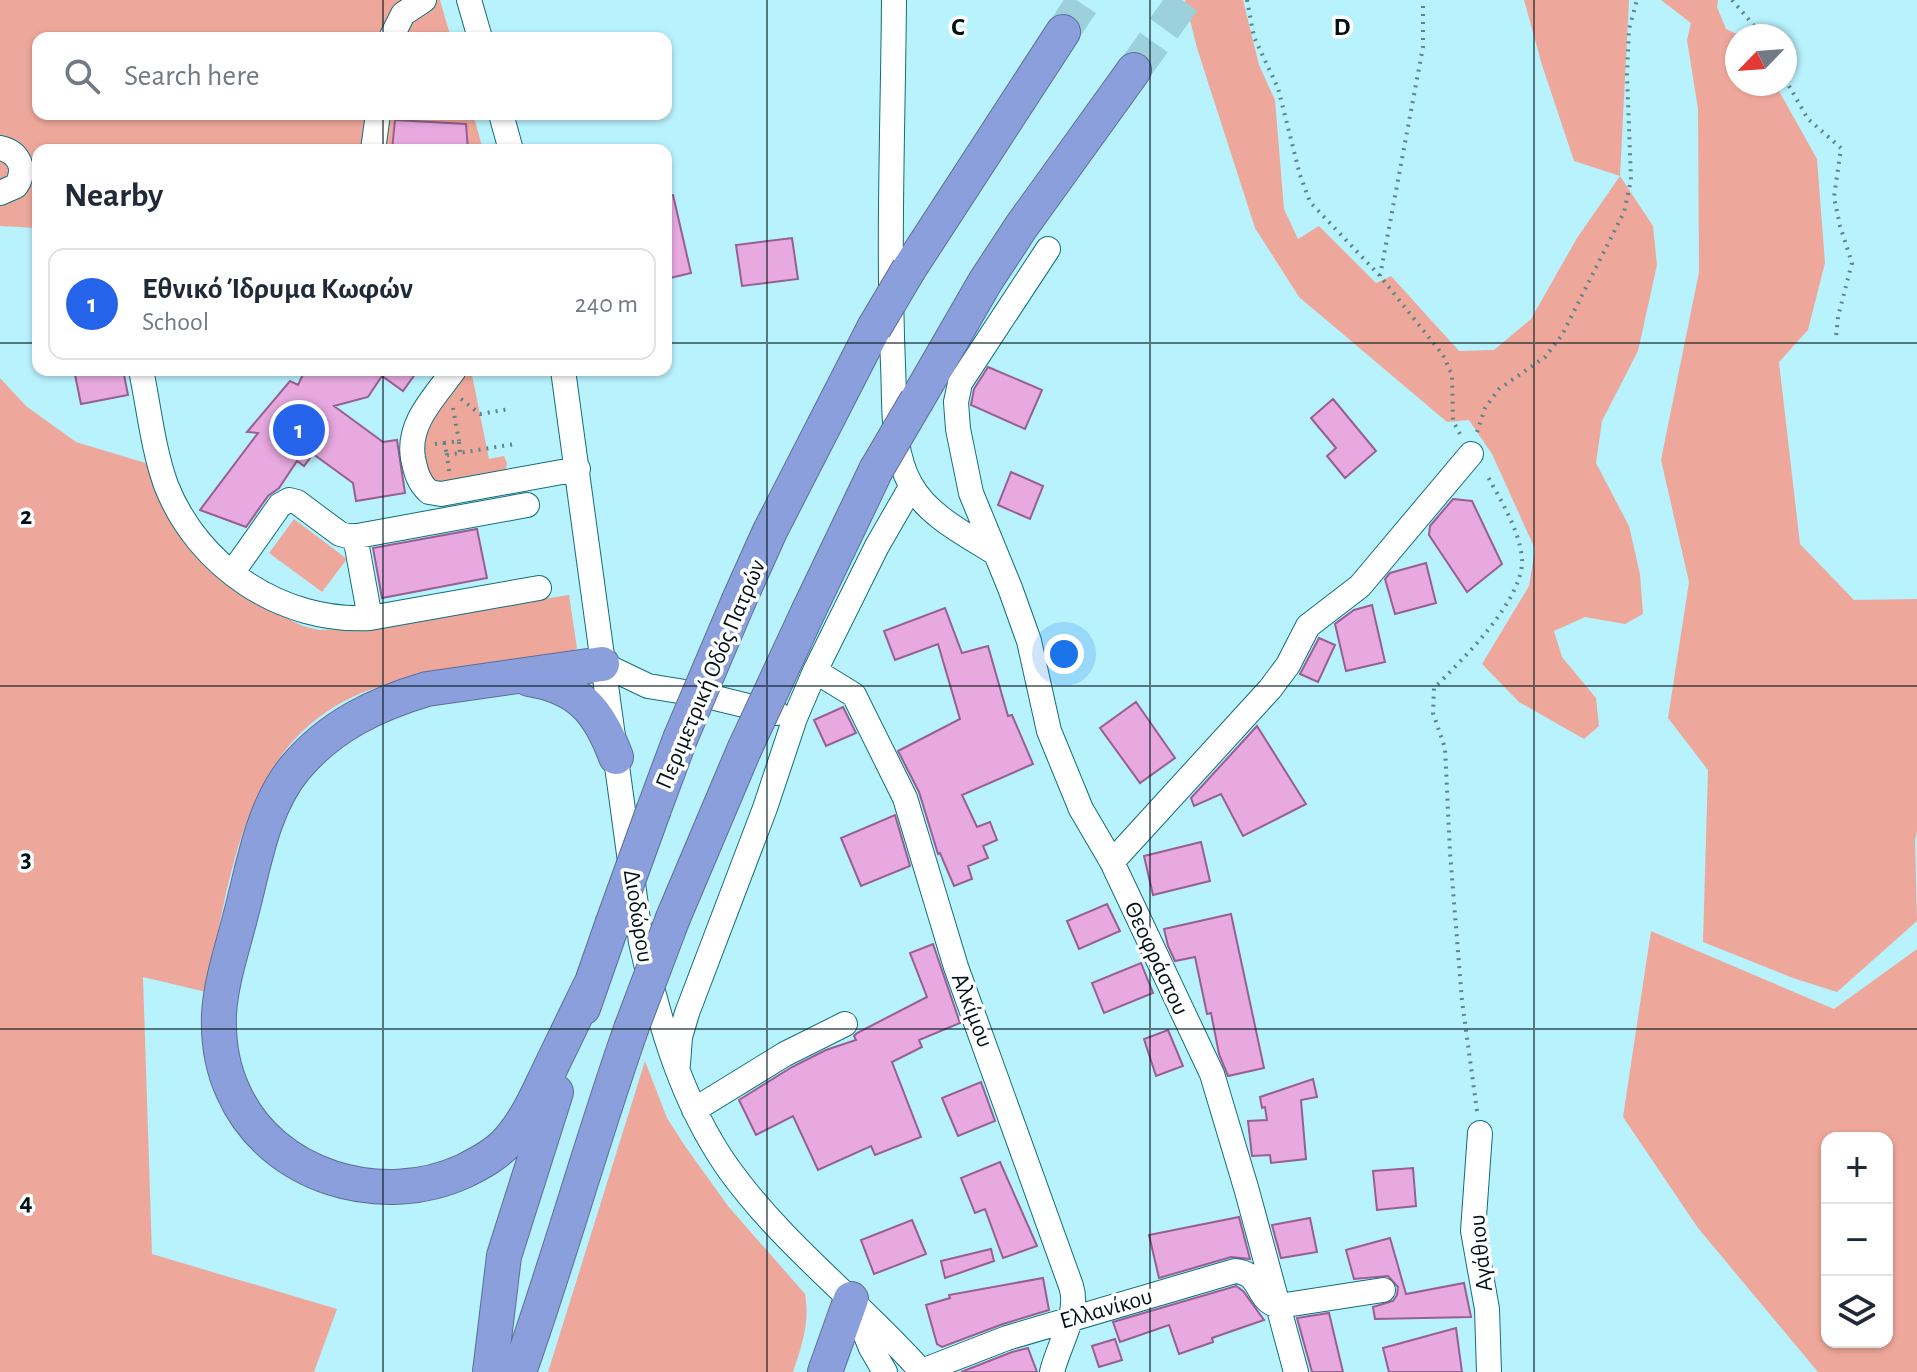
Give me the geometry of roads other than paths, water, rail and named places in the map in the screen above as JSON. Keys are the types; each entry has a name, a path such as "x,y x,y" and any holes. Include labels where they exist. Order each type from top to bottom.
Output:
{"highway":[{"name":"Περιμετρική Οδός Πατρών","path":"490,1372 504,1256 590,986 680,739 739,600 770,531 874,328 1063,32"},
{"path":"519,1372 550,1283 605,1102 673,918 744,750 809,610 876,470 985,282 1134,70"},
{"path":"590,986 533,1104 508,1141 473,1166 428,1184 387,1189 365,1187 320,1173 300,1163 259,1131 233,1092 224,1064 219,1014 223,982 262,835 281,787 294,769 334,730 376,706 427,689 602,664"},
{"path":"505,677 553,683 582,700 605,730 616,757"},
{"path":"534,1372 550,1315 550,1283"},
{"path":"825,1372 851,1299"}],"street":[{"path":"394,32 403,14 424,0"},
{"path":"469,0 478,32"},
{"path":"894,0 892,343 898,441 911,487 938,514 995,553"},
{"path":"374,144 377,120"},
{"path":"503,120 509,144"},
{"path":"0,193 11,190 20,180 19,156"},
{"name":"Θεοφράστου","path":"1048,249 960,383 956,402 971,493 1029,641 1054,743 1081,809 1112,862 1212,1074 1296,1372"},
{"path":"142,376 162,471 171,496 195,536 232,573 259,592 296,610 336,619 370,618 539,588"},
{"path":"450,376 417,423 411,445 416,473 421,484 432,493 578,469"},
{"name":"Διοδώρου","path":"564,376 641,942 662,1026 677,1070 694,1110 728,1168 748,1194 922,1372"},
{"path":"1112,862 1270,689 1288,665 1308,626 1360,586 1471,454"},
{"path":"677,1070 680,1037 687,1013 765,808 795,718 877,546 911,487"},
{"path":"232,573 280,505 287,500 297,502 340,534 355,536 527,505"},
{"path":"355,536 370,618"},
{"path":"602,664 648,686 703,695 795,718"},
{"name":"Αλκίμου","path":"815,671 854,695 905,798 956,967 1071,1286 1075,1308 1052,1372"},
{"path":"694,1110 785,1054 845,1024"},
{"name":"Αγάθιου","path":"1480,1133 1473,1231 1487,1309 1489,1372"},
{"name":"Ελλανίκου","path":"922,1372 984,1345 1235,1271 1246,1272 1270,1304 1279,1306"},
{"path":"1279,1306 1383,1290"},
{"path":"851,1299 871,1348 885,1372"}],"tunnel":[{"path":"1063,32 1084,0"},
{"path":"1134,70 1184,0"}],"place":[{"name":"Εθνικό Ίδρυμα Κωφών","path":"299,430"}]}
